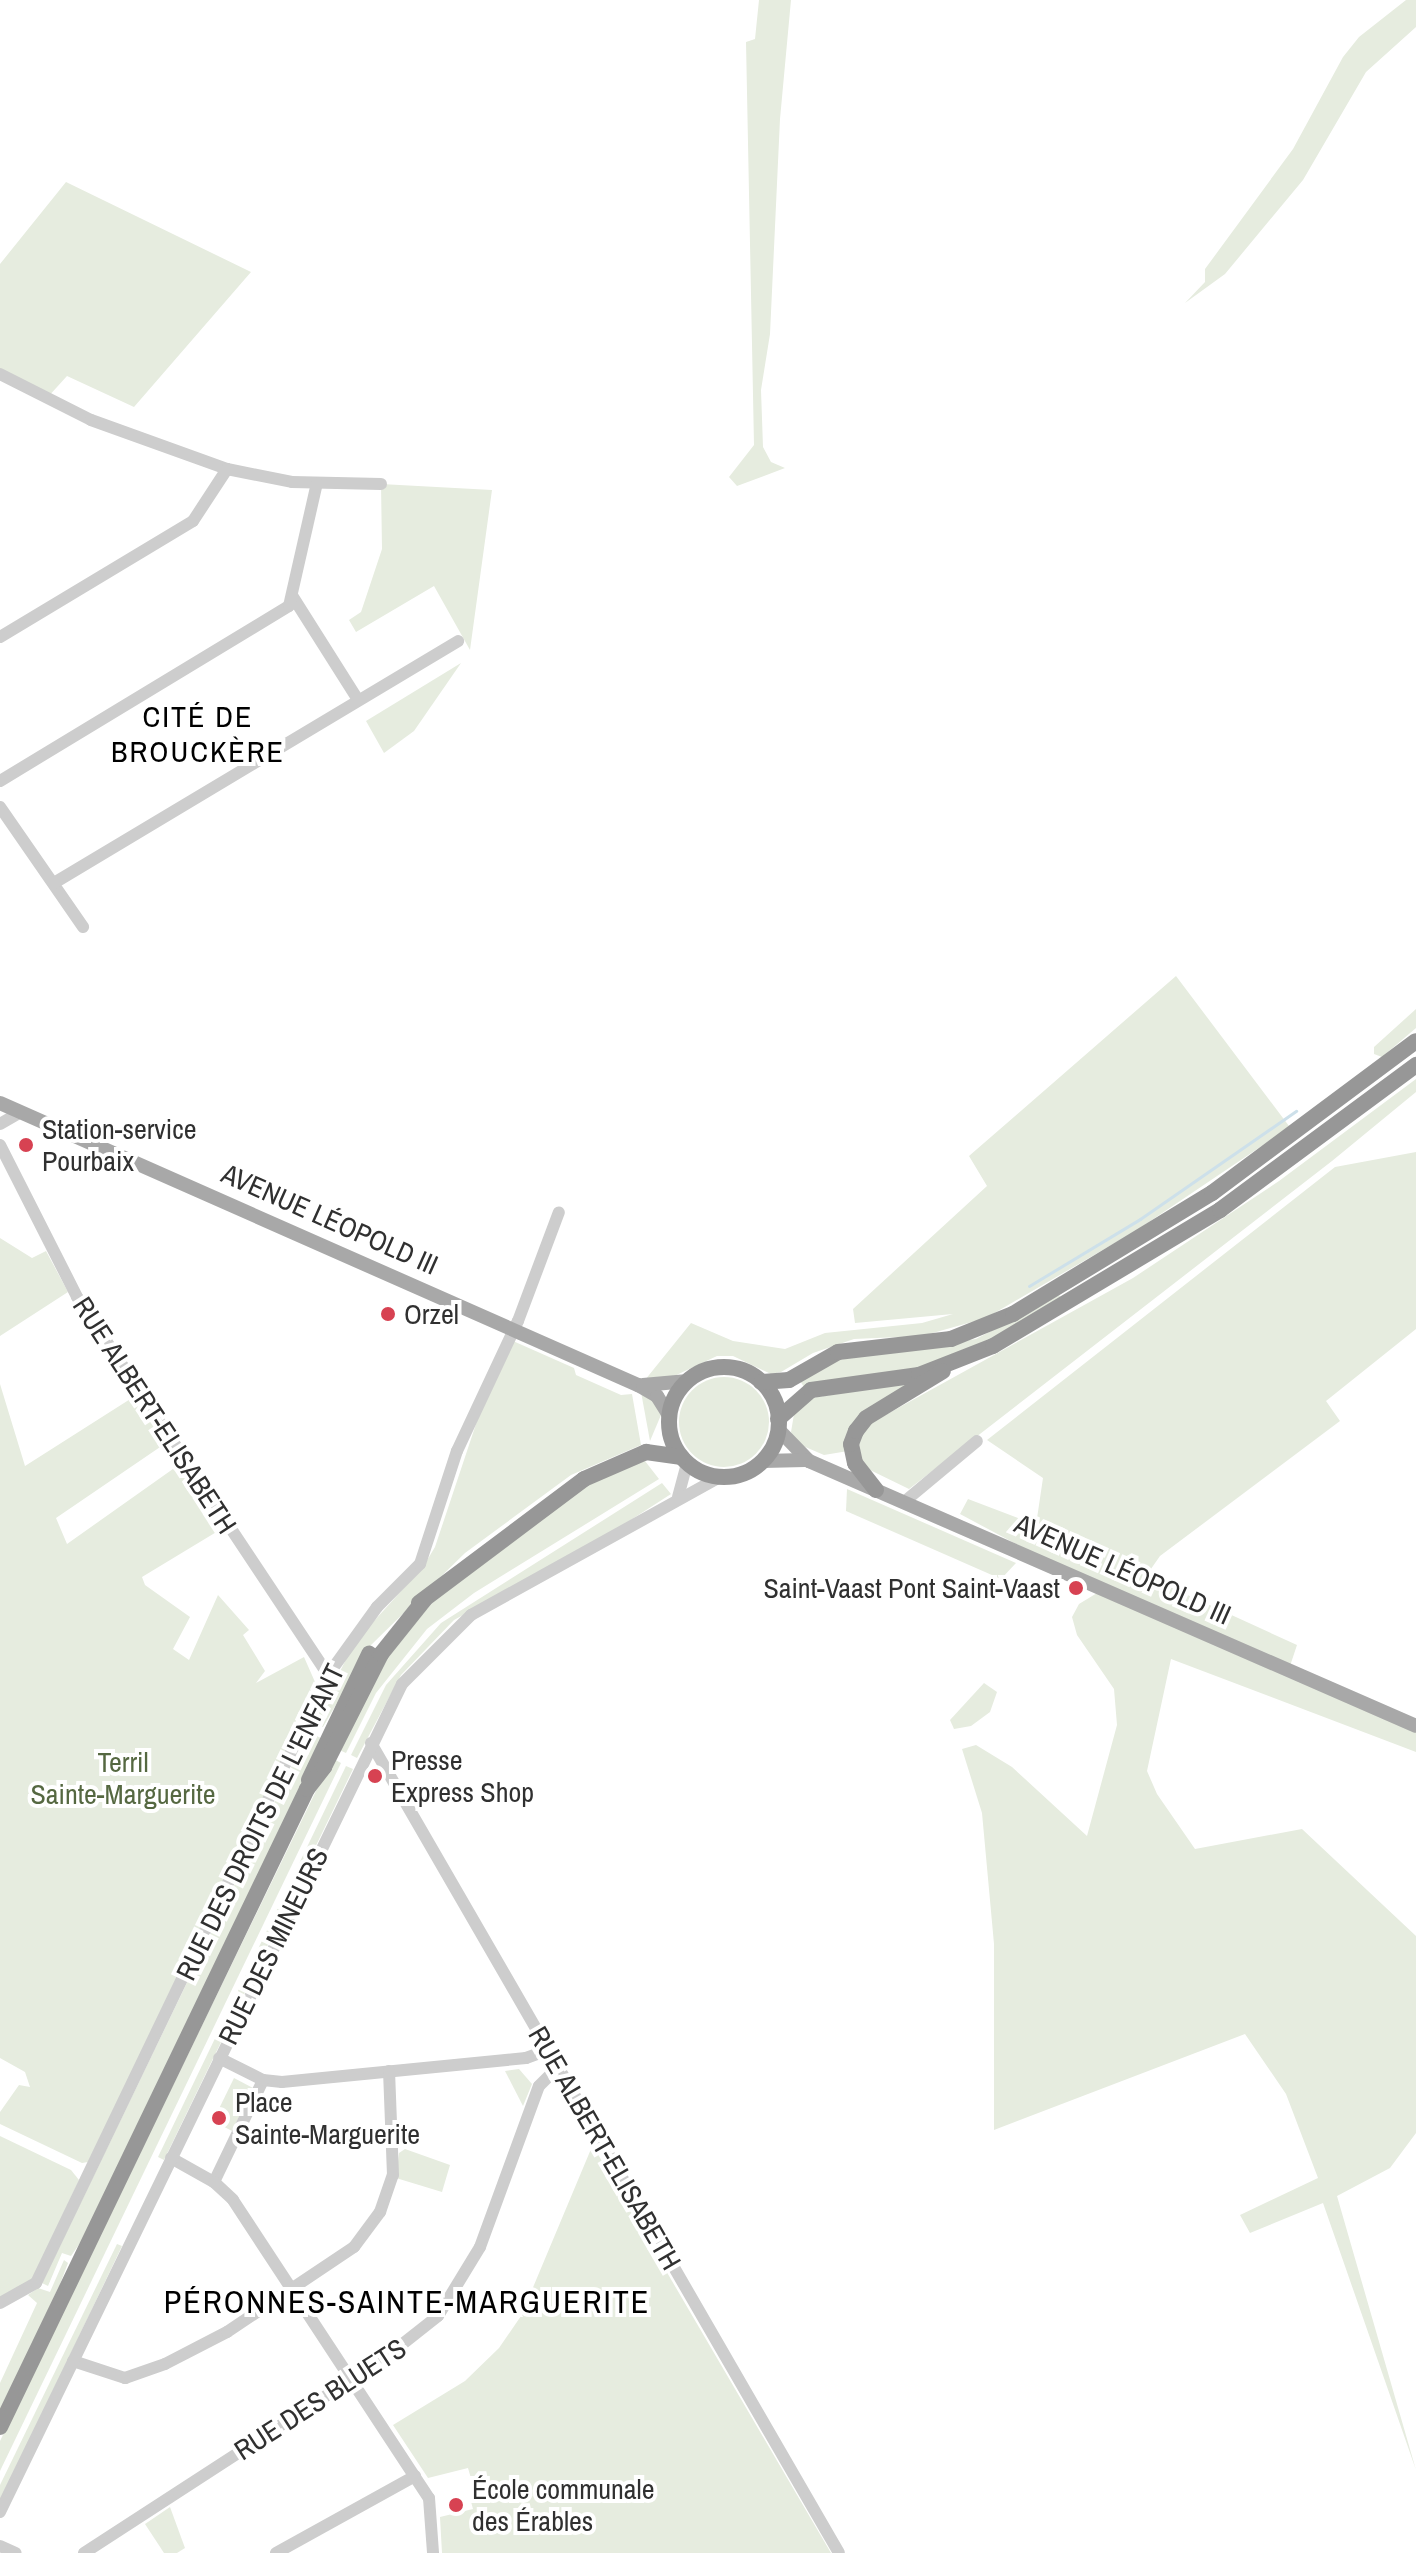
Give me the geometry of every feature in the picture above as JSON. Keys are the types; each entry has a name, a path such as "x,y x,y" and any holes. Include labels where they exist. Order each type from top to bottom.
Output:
{"highway":[{"path":"0,2427 307,1789 324,1767 381,1654 425,1599 584,1479 646,1452 669,1421 674,1399 688,1381 717,1368 733,1368 761,1382 789,1380 838,1352 951,1339 1013,1314 1212,1193 1416,1041"},
{"path":"646,1452 684,1460 720,1477 743,1473 763,1461 778,1424 794,1400 819,1387 889,1382 948,1366 1158,1250 1416,1065"},
{"path":"876,1490 855,1463 851,1444 856,1431 866,1418 932,1382 948,1366"},
{"path":"761,1382 778,1424"},
{"path":"669,1421 684,1460"}],"main road":[{"name":"AVENUE LÉOPOLD III","path":"0,1103 638,1385 657,1396 669,1421"},
{"name":"AVENUE LÉOPOLD III","path":"638,1385 688,1381"},
{"name":"AVENUE LÉOPOLD III","path":"778,1424 809,1461"},
{"name":"AVENUE LÉOPOLD III","path":"763,1461 785,1456 809,1461 1416,1726"}],"street":[{"path":"0,374 91,420 227,469 317,483 381,484"},
{"path":"0,637 193,521 227,469"},
{"path":"0,781 275,617 293,597 317,483"},
{"path":"293,597 358,700"},
{"path":"54,883 458,641"},
{"path":"0,807 83,927"},
{"path":"0,1124 21,1112"},
{"name":"RUE ALBERT-ELISABETH","path":"0,1145 77,1297 328,1675"},
{"name":"RUE DES DROITS DE L'ENFANT","path":"0,2303 36,2283 328,1675 377,1607 420,1564 457,1451 514,1329 559,1212"},
{"path":"904,1502 977,1441"},
{"path":"678,1497 684,1460"},
{"name":"RUE DES MINEURS","path":"0,2512 402,1684 454,1628 678,1497 720,1477"},
{"name":"RUE ALBERT-ELISABETH","path":"371,1743 839,2553"},
{"path":"219,2058 263,2080 526,2058 548,2050"},
{"name":"RUE DES BLUETS","path":"84,2553 423,2331 451,2299 480,2247 537,2090 558,2067"},
{"path":"73,2361 119,2377 135,2375 195,2350 292,2291 354,2247 380,2212 395,2156 389,2071"},
{"path":"214,2182 263,2080"},
{"path":"171,2158 229,2194 430,2502 433,2553"},
{"path":"276,2553 415,2476"},
{"path":"0,2546 16,2553"}],"green space":[{"path":"759,0 791,0 780,119 770,334 761,390 763,447 771,462 785,468 737,486 729,477 754,445 746,42 755,39"},
{"path":"1406,0 1416,0 1416,27 1366,72 1303,180 1225,274 1185,303 1205,282 1205,269 1293,149 1343,57 1359,37"},
{"path":"66,182 251,272 134,407 67,376 47,398 0,374 0,264"},
{"path":"381,484 492,490 470,650 434,586 356,632 349,620 361,612 382,549"},
{"path":"461,663 414,731 384,753 366,721"},
{"path":"1176,976 1289,1126 1272,1139 1137,1230 986,1318 922,1336 854,1339 813,1353 781,1372 771,1374 733,1356 717,1356 670,1378 645,1380 691,1323 733,1341 785,1349 825,1333 922,1323 953,1314 855,1323 853,1309 987,1186 969,1156"},
{"path":"1416,1009 1416,1028 1382,1057 1374,1054 1374,1047"},
{"path":"1416,1079 1416,1092 1332,1161 909,1489 870,1470 860,1458 859,1440 871,1423 1133,1278 1279,1181"},
{"path":"1416,1152 1416,1329 1326,1401 1340,1421 1160,1556 1146,1576 1297,1645 1289,1669 1416,1726 1416,1752 1171,1659 1147,1771 1157,1794 1195,1849 1302,1829 1416,1936 1416,2133 1390,2168 1337,2196 1416,2470 1323,2203 1250,2233 1240,2215 1318,2178 1286,2094 1245,2034 994,2130 994,1944 982,1813 962,1749 976,1745 1012,1767 1087,1836 1117,1725 1114,1689 1077,1635 1072,1617 1079,1604 1102,1590 960,1514 968,1499 1036,1525 1043,1478 987,1440 1335,1167"},
{"path":"0,1238 32,1258 46,1251 68,1292 0,1336"},
{"path":"1059,1295 1063,1300 1004,1334 933,1366 804,1387 800,1381 831,1361 976,1339"},
{"path":"513,1341 574,1368 576,1375 621,1395 632,1394 641,1445 571,1475 465,1553 370,1646 323,1727 314,1722 355,1642 423,1567 435,1547 480,1412"},
{"path":"724,1377 741,1381 756,1390 765,1405 769,1422 765,1439 756,1454 741,1463 724,1467 707,1463 692,1454 683,1439 679,1422 683,1405 692,1390 707,1381"},
{"path":"931,1379 882,1405 848,1451 824,1455 796,1443 791,1432 794,1414 811,1398"},
{"name":"Terril Sainte-Marguerite","path":"0,1384 25,1466 135,1396 166,1443 56,1518 67,1544 180,1464 223,1528 142,1577 145,1585 190,1617 173,1649 189,1660 218,1595 249,1630 243,1635 265,1671 256,1683 304,1657 315,1682 295,1723 300,1726 88,2162 82,2163 0,2124 0,2112 19,2085 30,2087 25,2072 0,2058"},
{"path":"641,1392 654,1400 661,1415 650,1441"},
{"path":"645,1461 659,1479 474,1593 427,1629 376,1693 346,1753 337,1749 400,1636 443,1592 566,1498 606,1475"},
{"path":"662,1483 671,1494 609,1534 454,1620 401,1675 357,1758 351,1755 386,1685 441,1623"},
{"path":"847,1489 1016,1563 1001,1579 846,1511"},
{"path":"984,1683 997,1692 990,1712 971,1726 954,1729 950,1720"},
{"path":"308,1732 321,1738 293,1805 85,2236 71,2256 62,2253 48,2286 42,2283"},
{"path":"332,1758 341,1763 0,2471 0,2441"},
{"path":"346,1766 353,1769 164,2160 158,2157"},
{"path":"519,2069 532,2084 523,2106 505,2071"},
{"path":"234,2078 253,2088 232,2131 213,2121"},
{"path":"0,2136 71,2170 79,2180 33,2279 0,2297"},
{"path":"405,2149 450,2165 442,2192 396,2178 399,2153"},
{"path":"591,2149 596,2151 831,2553 442,2553 440,2517 473,2509 470,2498 476,2496 468,2468 428,2478 393,2425 465,2381 499,2348 521,2316"},
{"path":"117,2244 122,2246 0,2502 0,2485"},
{"path":"64,2260 68,2263 60,2284 0,2414 0,2383 37,2303 28,2295 38,2288 50,2292"},
{"path":"170,2507 185,2548 177,2553 164,2553 145,2524"}],"waterway":[{"path":"1029,1286 1140,1219 1296,1111"}],"place":[{"name":"Station-service Pourbaix","path":"26,1145"},
{"name":"Orzel","path":"388,1314"},
{"name":"Saint-Vaast Pont Saint-Vaast","path":"1076,1588"},
{"name":"Presse Express Shop","path":"375,1776"},
{"name":"Place Sainte-Marguerite","path":"219,2118"},
{"name":"École communale des Érables","path":"456,2505"}],"district":[{"name":"CITÉ DE BROUCKÈRE","path":"198,733"},
{"name":"PÉRONNES-SAINTE-MARGUERITE","path":"407,2302"}]}
